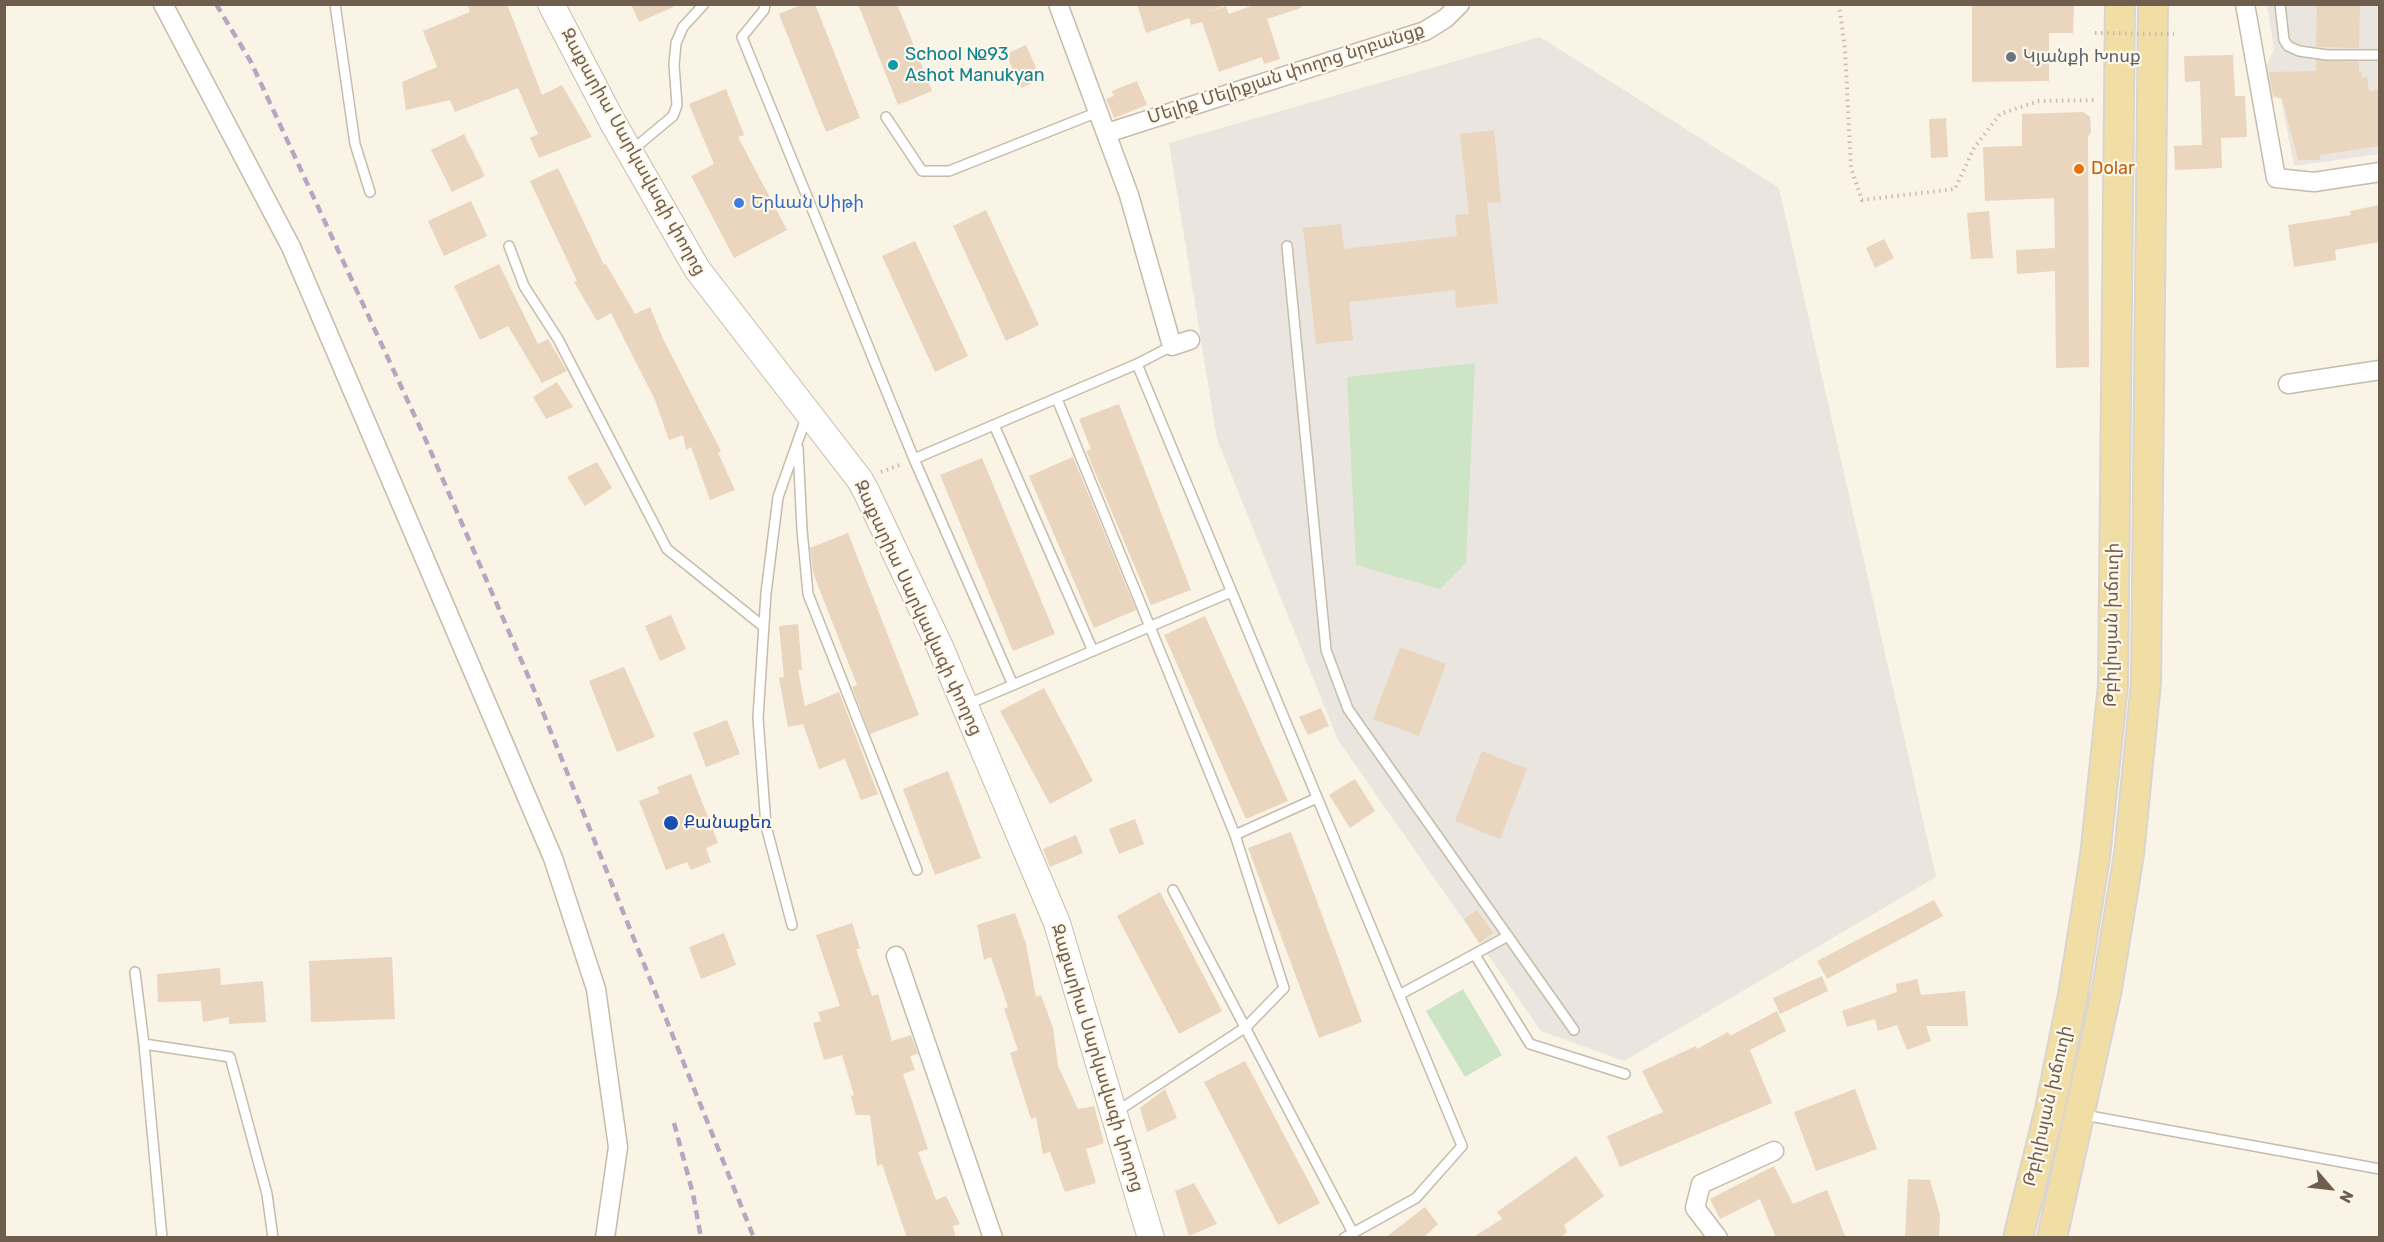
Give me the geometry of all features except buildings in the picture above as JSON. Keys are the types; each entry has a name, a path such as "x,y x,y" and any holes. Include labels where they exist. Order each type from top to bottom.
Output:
{"main road":[{"name":"Զաքարիա Սարկավագի փողոց","path":"551,4 630,153 697,269 860,480 965,705 1057,922 1116,1112 1151,1238"},
{"name":"Թբիլիսյան խճուղի","path":"2052,1238 2066,1112 2073,995 2094,857 2113,685 2120,4"},
{"name":"Թբիլիսյան խճուղի","path":"2018,1238 2066,1112 2107,989 2127,865 2146,683 2153,4"}],"street":[{"path":"163,4 291,247 553,858 596,989 618,1147 605,1238"},
{"name":"Մելիք Մելիքյան փողոց նրբանցք","path":"1107,133 1425,31 1446,18 1460,4"},
{"path":"2245,4 2276,178 2314,182 2379,172"},
{"path":"1061,6 1129,195 1172,346 1190,340"},
{"path":"2288,384 2379,370"},
{"path":"896,956 993,1238"},
{"path":"1718,1238 1695,1208 1701,1184 1774,1151"}],"lane":[{"path":"334,4 355,144 370,192"},
{"path":"630,153 673,116 677,105 674,65 676,43 683,27 704,4"},
{"path":"765,4 764,10 742,37 914,459 1013,685"},
{"path":"2280,4 2284,40 2288,46 2299,51 2327,55 2379,55"},
{"path":"886,117 922,171 949,171 1098,112"},
{"path":"509,246 524,286 558,339 667,549 764,627"},
{"path":"1287,246 1326,650 1348,709 1574,1030"},
{"path":"914,459 1137,364 1172,346"},
{"path":"1137,364 1462,1146 1416,1198 1348,1235 1246,1027 1173,890"},
{"path":"1057,399 1235,835 1284,988 1246,1027 1116,1112"},
{"path":"792,925 766,826 758,717 764,627 778,497 808,414"},
{"path":"994,425 1093,651"},
{"path":"797,443 808,594 917,870"},
{"path":"965,705 1232,592"},
{"path":"1235,835 1317,798"},
{"path":"1399,995 1508,936"},
{"path":"1475,955 1530,1044 1625,1074"},
{"path":"135,972 162,1238"},
{"path":"144,1044 230,1058 267,1194 273,1238"},
{"path":"2066,1112 2379,1169"}],"path":[{"path":"1839,4 1845,49 1851,168 1862,200 1955,189 1974,148 2000,114 2039,101 2118,100"},
{"path":"2095,33 2174,34"},
{"path":"860,480 914,459"}],"shaded area":[{"path":"2267,5 2379,5 2379,154 2294,166 2281,99 2266,96 2264,72 2274,49"},
{"path":"1540,37 1779,188 1936,877 1624,1061 1541,1031 1338,740 1217,439 1169,143"}],"green space":[{"path":"1475,363 1466,563 1440,589 1356,565 1347,377"},
{"path":"1463,989 1502,1055 1465,1077 1426,1011"}],"railway":[{"path":"216,4 251,62 424,436 532,685 754,1238"},
{"path":"674,1123 693,1194 701,1238"}],"place":[{"name":"Կյանքի Խոսք","path":"2011,57"},
{"name":"School №93 Ashot Manukyan","path":"893,65"},
{"name":"Dolar","path":"2079,169"},
{"name":"Երևան Սիթի","path":"739,203"},
{"name":"Քանաքեռ","path":"671,823"}]}
